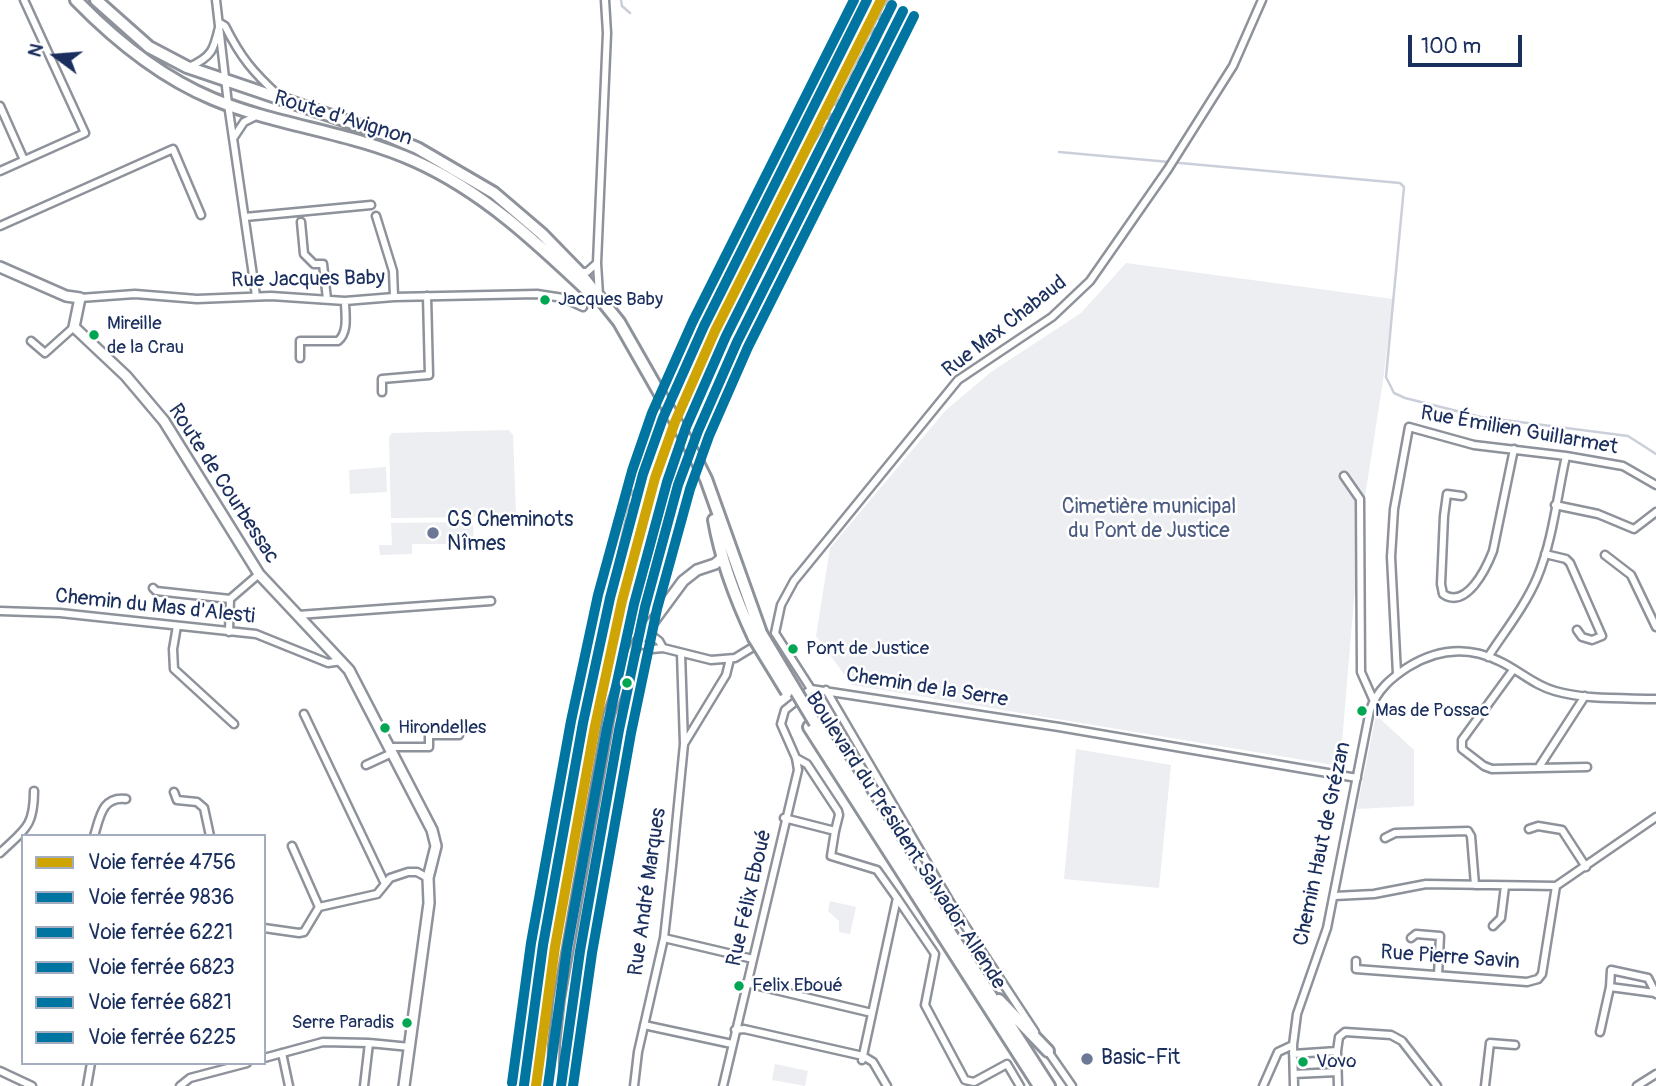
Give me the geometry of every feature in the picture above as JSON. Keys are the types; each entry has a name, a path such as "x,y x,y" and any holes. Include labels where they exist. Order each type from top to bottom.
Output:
{"main road":[{"name":"Route d'Avignon","path":"76,0 132,51 180,83 228,104 373,145 415,160 452,179 494,206 538,245 590,294 629,342"},
{"name":"Route d'Avignon","path":"96,0 149,47 187,68 379,132 417,148 494,193 542,234 579,272 619,322 629,342"},
{"path":"629,342 682,432 706,479"},
{"name":"Boulevard du Président Salvador Allende","path":"706,479 757,635"},
{"name":"Boulevard du Président Salvador Allende","path":"706,479 722,558 740,608 1039,1086"},
{"path":"722,558 730,547"},
{"name":"Boulevard du Président Salvador Allende","path":"812,725 1049,1086"},
{"path":"982,982 1048,1051"}],"street":[{"path":"0,171 85,133 24,0"},
{"path":"216,0 256,296"},
{"path":"599,296 597,263 607,33 605,0"},
{"name":"Rue Max Chabaud","path":"775,634 781,605 794,581 958,380 1052,317 1072,300 1107,260 1125,227 1175,158 1233,66 1262,0"},
{"path":"187,68 214,51 220,23"},
{"path":"220,23 225,26 242,59 286,102"},
{"path":"0,106 24,160"},
{"path":"233,139 244,122 260,113"},
{"path":"0,226 173,149 201,215"},
{"path":"245,217 371,205"},
{"path":"376,216 393,271 394,296"},
{"path":"300,222 304,254 314,264 323,264 327,299"},
{"path":"579,272 587,272 597,263"},
{"path":"0,267 66,296 80,298 74,327 45,353 31,341"},
{"name":"Rue Jacques Baby","path":"80,298 127,294 197,299 256,296 345,301 394,296 537,294 563,298 583,307"},
{"path":"382,392 382,379 429,374 427,296"},
{"path":"300,358 300,341 338,341 342,338 345,333 345,301"},
{"name":"Route de Courbessac","path":"74,327 126,376 164,421 259,575 342,661 432,830 436,846 428,877 429,903 404,1086"},
{"name":"Rue Émilien Guillarmet","path":"1397,674 1391,557 1394,509 1409,426 1474,445 1623,466 1656,485"},
{"path":"1462,496 1447,494 1444,516 1441,584 1443,594 1450,599 1465,595 1488,565 1514,449"},
{"path":"1488,657 1537,578 1545,554 1566,456"},
{"path":"1345,476 1360,499 1361,672 1373,699 1397,674 1444,650 1466,651 1488,657 1536,685 1559,692 1585,696 1656,699"},
{"path":"1555,505 1598,514 1634,529 1656,512"},
{"path":"1545,554 1566,559 1570,563 1602,636 1592,640 1582,637 1577,630"},
{"path":"1605,555 1631,575 1656,627"},
{"path":"553,1086 559,999 609,715 630,655 638,642 683,581 697,570 715,564 722,558"},
{"path":"153,588 156,591 230,598 259,575"},
{"path":"229,632 230,598"},
{"path":"298,615 491,601"},
{"name":"Chemin du Mas d'Alesti","path":"0,611 60,612 256,634 328,663 342,661"},
{"path":"177,626 172,660 174,669 233,724"},
{"path":"646,631 659,641 663,648"},
{"path":"638,642 652,649 663,648 711,660 730,659 775,634 811,689"},
{"name":"Rue André Marques","path":"634,1086 644,1025 664,938 684,744 681,653"},
{"path":"684,744 726,675 730,659"},
{"path":"1513,670 1462,740 1461,747 1488,768 1587,767"},
{"path":"826,690 811,689 785,710 781,724 796,758 807,764 838,811 831,856 877,870 935,954 925,1005 965,1080 974,1082 1007,1064 1020,1086"},
{"name":"Chemin de la Serre","path":"826,690 1357,778"},
{"name":"Chemin de la Serre","path":"826,690 956,912 1072,1086"},
{"path":"1539,767 1585,696"},
{"name":"Chemin Haut de Grézan","path":"1294,1086 1293,1045 1297,1014 1327,928 1335,895 1373,699"},
{"path":"304,714 385,884"},
{"path":"684,721 695,723"},
{"path":"366,765 391,750 429,747 429,735 459,735"},
{"name":"Rue Félix Eboué","path":"723,1086 798,770 796,758"},
{"path":"0,853 31,823 34,791"},
{"path":"174,793 177,800 197,802 204,808 210,834"},
{"path":"95,834 104,806 111,800 126,799"},
{"path":"1335,895 1374,894 1426,884 1556,886 1656,817"},
{"path":"785,818 835,831"},
{"path":"1529,829 1538,826 1562,830 1586,867"},
{"path":"1385,838 1395,833 1468,831 1471,836 1475,886"},
{"path":"292,846 319,907"},
{"path":"266,928 304,932 319,907 377,894 390,878 408,872 417,872 428,877"},
{"path":"1493,926 1501,918 1505,886"},
{"name":"Rue Pierre Savin","path":"1356,961 1356,969 1527,982 1538,979 1542,974 1556,886"},
{"path":"862,1058 897,898"},
{"path":"1410,938 1416,934 1440,936 1438,975"},
{"path":"664,938 754,959"},
{"path":"1600,1032 1611,971 1648,978 1655,994"},
{"path":"747,983 872,1013"},
{"path":"1610,987 1655,994"},
{"path":"644,1025 732,1044"},
{"path":"735,1030 744,1029 873,1062 887,1086"},
{"path":"1294,1074 1338,1079 1339,1037 1345,1032 1391,1035 1402,1041 1437,1086"},
{"path":"266,1057 323,1042 410,1047"},
{"path":"364,1086 369,1043"},
{"path":"1485,1086 1490,1043 1515,1045"},
{"path":"1263,1086 1278,1052 1293,1045"},
{"path":"1293,1054 1337,1051"},
{"path":"282,1053 289,1086"},
{"path":"87,1086 91,1065"},
{"path":"180,1086 190,1078 239,1065"},
{"path":"0,1072 32,1086"},
{"path":"1637,1086 1656,1074"}],"green space":[{"name":"Cimetière municipal du Pont de Justice","path":"1126,263 1393,299 1360,529 1340,766 852,685 816,636 830,548 945,411 991,372 1081,313"},
{"path":"509,430 513,435 516,514 513,517 391,518 389,437 392,433"},
{"path":"386,467 387,492 350,494 349,470"},
{"name":"CS Cheminots Nîmes","path":"473,522 474,544 412,544 412,554 380,555 379,545 392,545 391,523"},
{"path":"1376,715 1414,750 1414,806 1357,809"},
{"path":"1076,749 1171,765 1159,888 1064,879"},
{"path":"830,901 856,907 850,934 839,932 839,921 828,911"},
{"path":"775,1064 808,1071 805,1086 772,1080"}],"waterway":[{"path":"621,0 622,6 630,13"},
{"path":"1059,152 1400,183 1404,187 1386,377 1394,393 1481,417 1628,436 1656,454"}],"railway":[{"path":"797,167 842,96 889,0"},
{"path":"524,1086 545,936 571,788 633,492"}],"rail line":[{"name":"6821","path":"512,1083 531,943 571,721 598,595 632,471 652,413 693,321 854,0"},
{"name":"6221","path":"524,1085 543,945 583,723 610,598 643,474 663,418 704,326 867,0"},
{"name":"4756","path":"536,1086 555,947 595,726 622,601 655,478 675,422 715,331 881,0"},
{"name":"9836","path":"548,1086 567,949 607,728 634,604 667,482 686,427 726,336 892,5"},
{"name":"6823","path":"561,1086 580,951 619,730 645,607 678,485 698,431 737,342 903,11"},
{"name":"6225","path":"573,1086 592,953 631,733 657,609 690,489 709,436 748,347 914,16"}],"place":[{"name":"Jacques Baby","path":"545,300"},
{"name":"Mireille de la Crau","path":"94,335"},
{"name":"CS Cheminots Nîmes","path":"433,533"},
{"name":"Pont de Justice","path":"793,649"},
{"name":"Mas de Possac","path":"1362,711"},
{"name":"Hirondelles","path":"385,728"},
{"name":"Felix Eboué","path":"739,986"},
{"name":"Serre Paradis","path":"407,1023"},
{"name":"Basic-Fit","path":"1087,1059"},
{"name":"Vovo","path":"1303,1062"}]}
